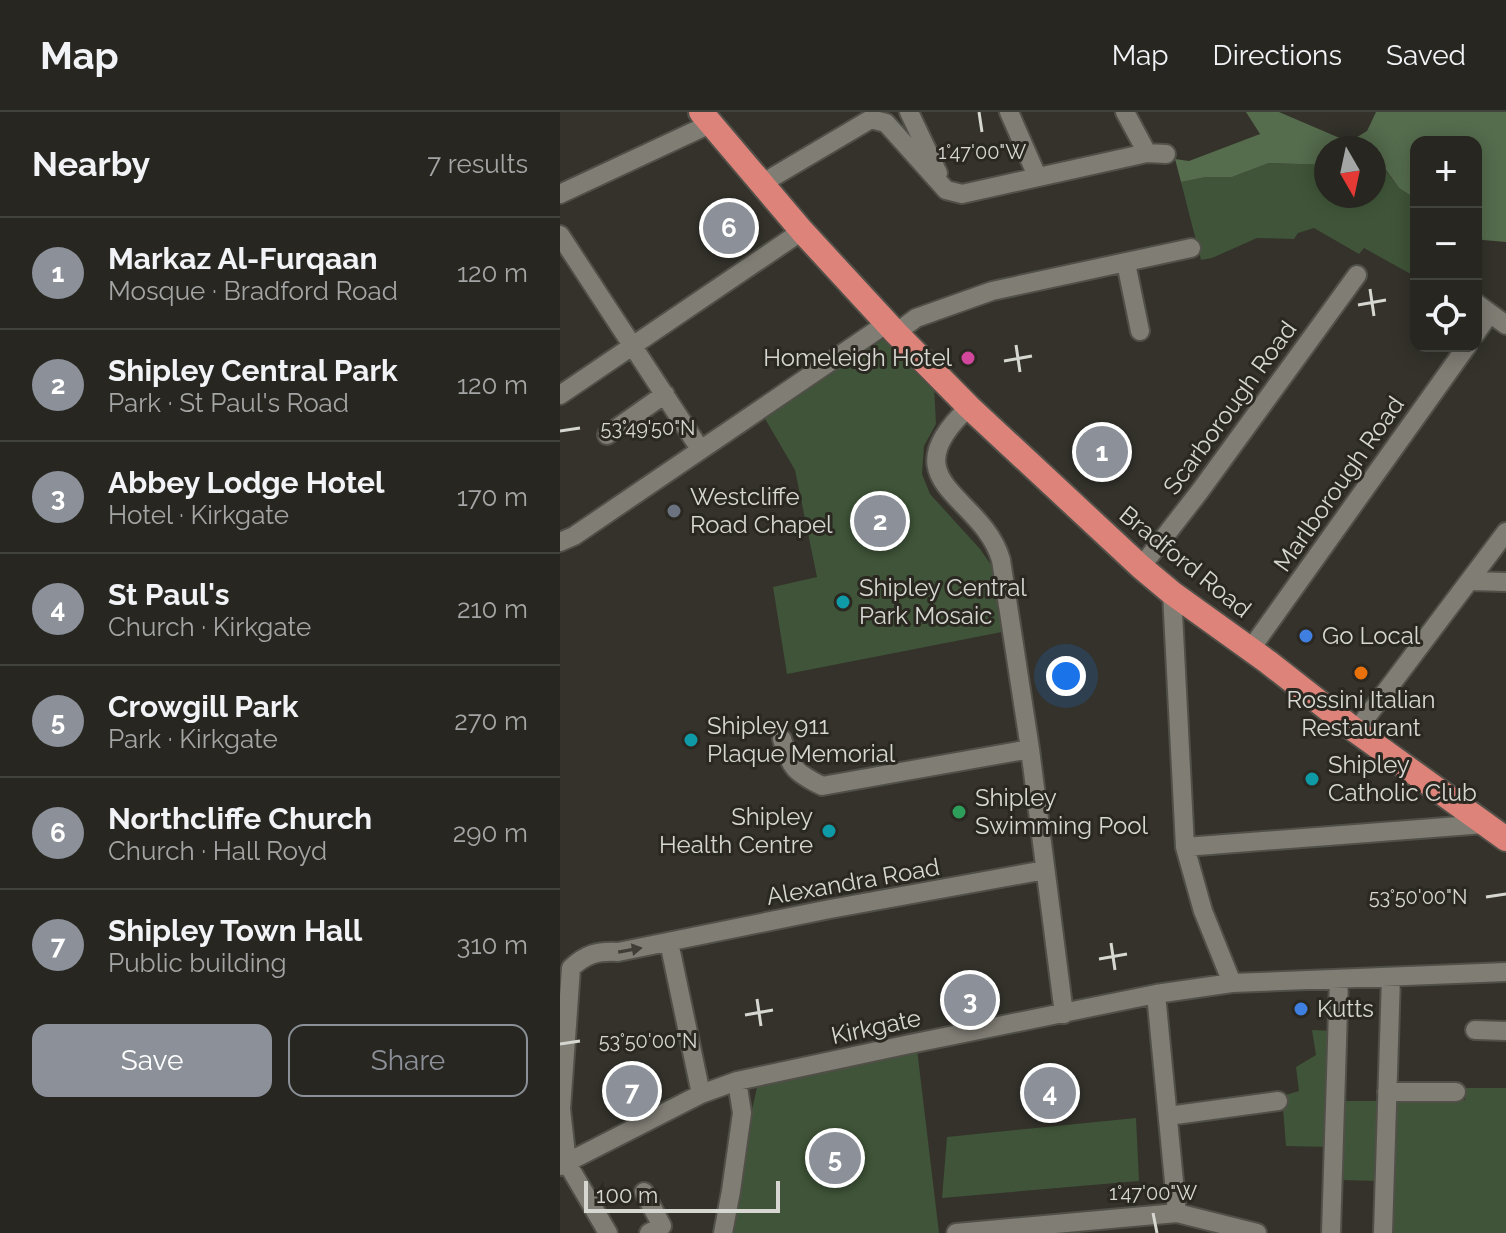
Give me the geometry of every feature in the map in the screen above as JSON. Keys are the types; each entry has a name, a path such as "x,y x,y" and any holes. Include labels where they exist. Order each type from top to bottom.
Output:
{"highway":[{"name":"Bradford Road","path":"705,118 886,331 1141,567 1356,731 1506,839"}],"street":[{"path":"909,112 946,190"},
{"path":"1009,112 1037,176"},
{"path":"1125,112 1147,153"},
{"path":"761,184 876,115 946,190 962,194 1147,153 1166,154"},
{"path":"560,194 705,118"},
{"path":"560,395 802,231"},
{"path":"560,235 700,449"},
{"path":"560,542 574,536 700,449 886,331 992,291 1191,248"},
{"path":"1126,263 1140,331"},
{"name":"Scarborough Road","path":"1141,567 1357,275"},
{"path":"1483,308 1506,325"},
{"name":"Marlborough Road","path":"1250,650 1463,352"},
{"path":"607,435 665,394"},
{"path":"969,407 948,426 937,448 935,468 945,485 997,545 1009,604 1030,749 1064,1014"},
{"path":"1356,731 1506,532"},
{"path":"1471,581 1506,582"},
{"path":"1172,593 1185,847 1203,911 1232,983"},
{"path":"782,739 792,768 822,786 1030,749"},
{"path":"1185,847 1485,824"},
{"name":"Alexandra Road","path":"563,1165 561,1109 571,968 591,953 618,952 1045,870"},
{"path":"669,942 701,1094"},
{"name":"Kirkgate","path":"563,1165 701,1094 737,1081 1156,994 1232,983 1506,972"},
{"path":"1383,1233 1391,977"},
{"path":"1331,1233 1339,979"},
{"path":"1156,994 1177,1213"},
{"path":"1475,1030 1506,1031"},
{"path":"723,1233 742,1113 737,1081"},
{"path":"1387,1092 1456,1092"},
{"path":"1168,1116 1278,1101"},
{"path":"563,1165 608,1233"},
{"path":"644,1192 662,1226 649,1233"},
{"path":"956,1233 1177,1213 1257,1233"}],"green space":[{"path":"1246,112 1279,112 1335,136 1314,136 1314,165 1269,163 1232,177 1206,177 1181,182 1175,159 1189,161 1260,134"},
{"path":"1376,112 1506,112 1506,242 1482,239 1482,136 1410,136 1410,195 1399,188 1386,170 1386,136 1359,136 1367,131"},
{"path":"1269,163 1314,165 1314,208 1386,208 1386,171 1399,188 1410,195 1410,274 1364,248 1359,254 1314,228 1298,233 1294,239 1257,238 1201,260 1181,182 1206,177 1232,177"},
{"path":"888,336 934,386 936,424 924,446 922,474 930,494 992,566 1002,632 787,674 773,587 817,577 795,470 764,417"},
{"path":"1312,1030 1332,1031 1329,1147 1286,1146 1282,1096 1299,1091 1296,1067 1316,1055"},
{"path":"917,1049 939,1233 724,1233 758,1083"},
{"path":"1466,1088 1506,1088 1506,1233 1390,1233 1395,1099 1465,1100"},
{"path":"1345,1101 1380,1101 1379,1181 1341,1180"},
{"path":"1136,1118 1139,1181 942,1198 947,1137"}],"place":[{"name":"Northcliffe Church","path":"729,228"},
{"name":"Homeleigh Hotel","path":"968,358"},
{"name":"Markaz Al-Furqaan","path":"1102,452"},
{"name":"Westcliffe Road Chapel","path":"674,511"},
{"name":"Shipley Central Park","path":"880,521"},
{"name":"Shipley Central Park Mosaic","path":"843,602"},
{"name":"Go Local","path":"1306,636"},
{"name":"Rossini Italian Restaurant","path":"1361,673"},
{"name":"Shipley 911 Plaque Memorial","path":"691,740"},
{"name":"Shipley Catholic Club","path":"1312,779"},
{"name":"Shipley Swimming Pool","path":"959,812"},
{"name":"Shipley Health Centre","path":"829,831"},
{"name":"Abbey Lodge Hotel","path":"970,1000"},
{"name":"Kutts","path":"1301,1009"},
{"name":"Shipley Town Hall","path":"632,1091"},
{"name":"St Paul's","path":"1050,1093"},
{"name":"Crowgill Park","path":"835,1158"}]}
